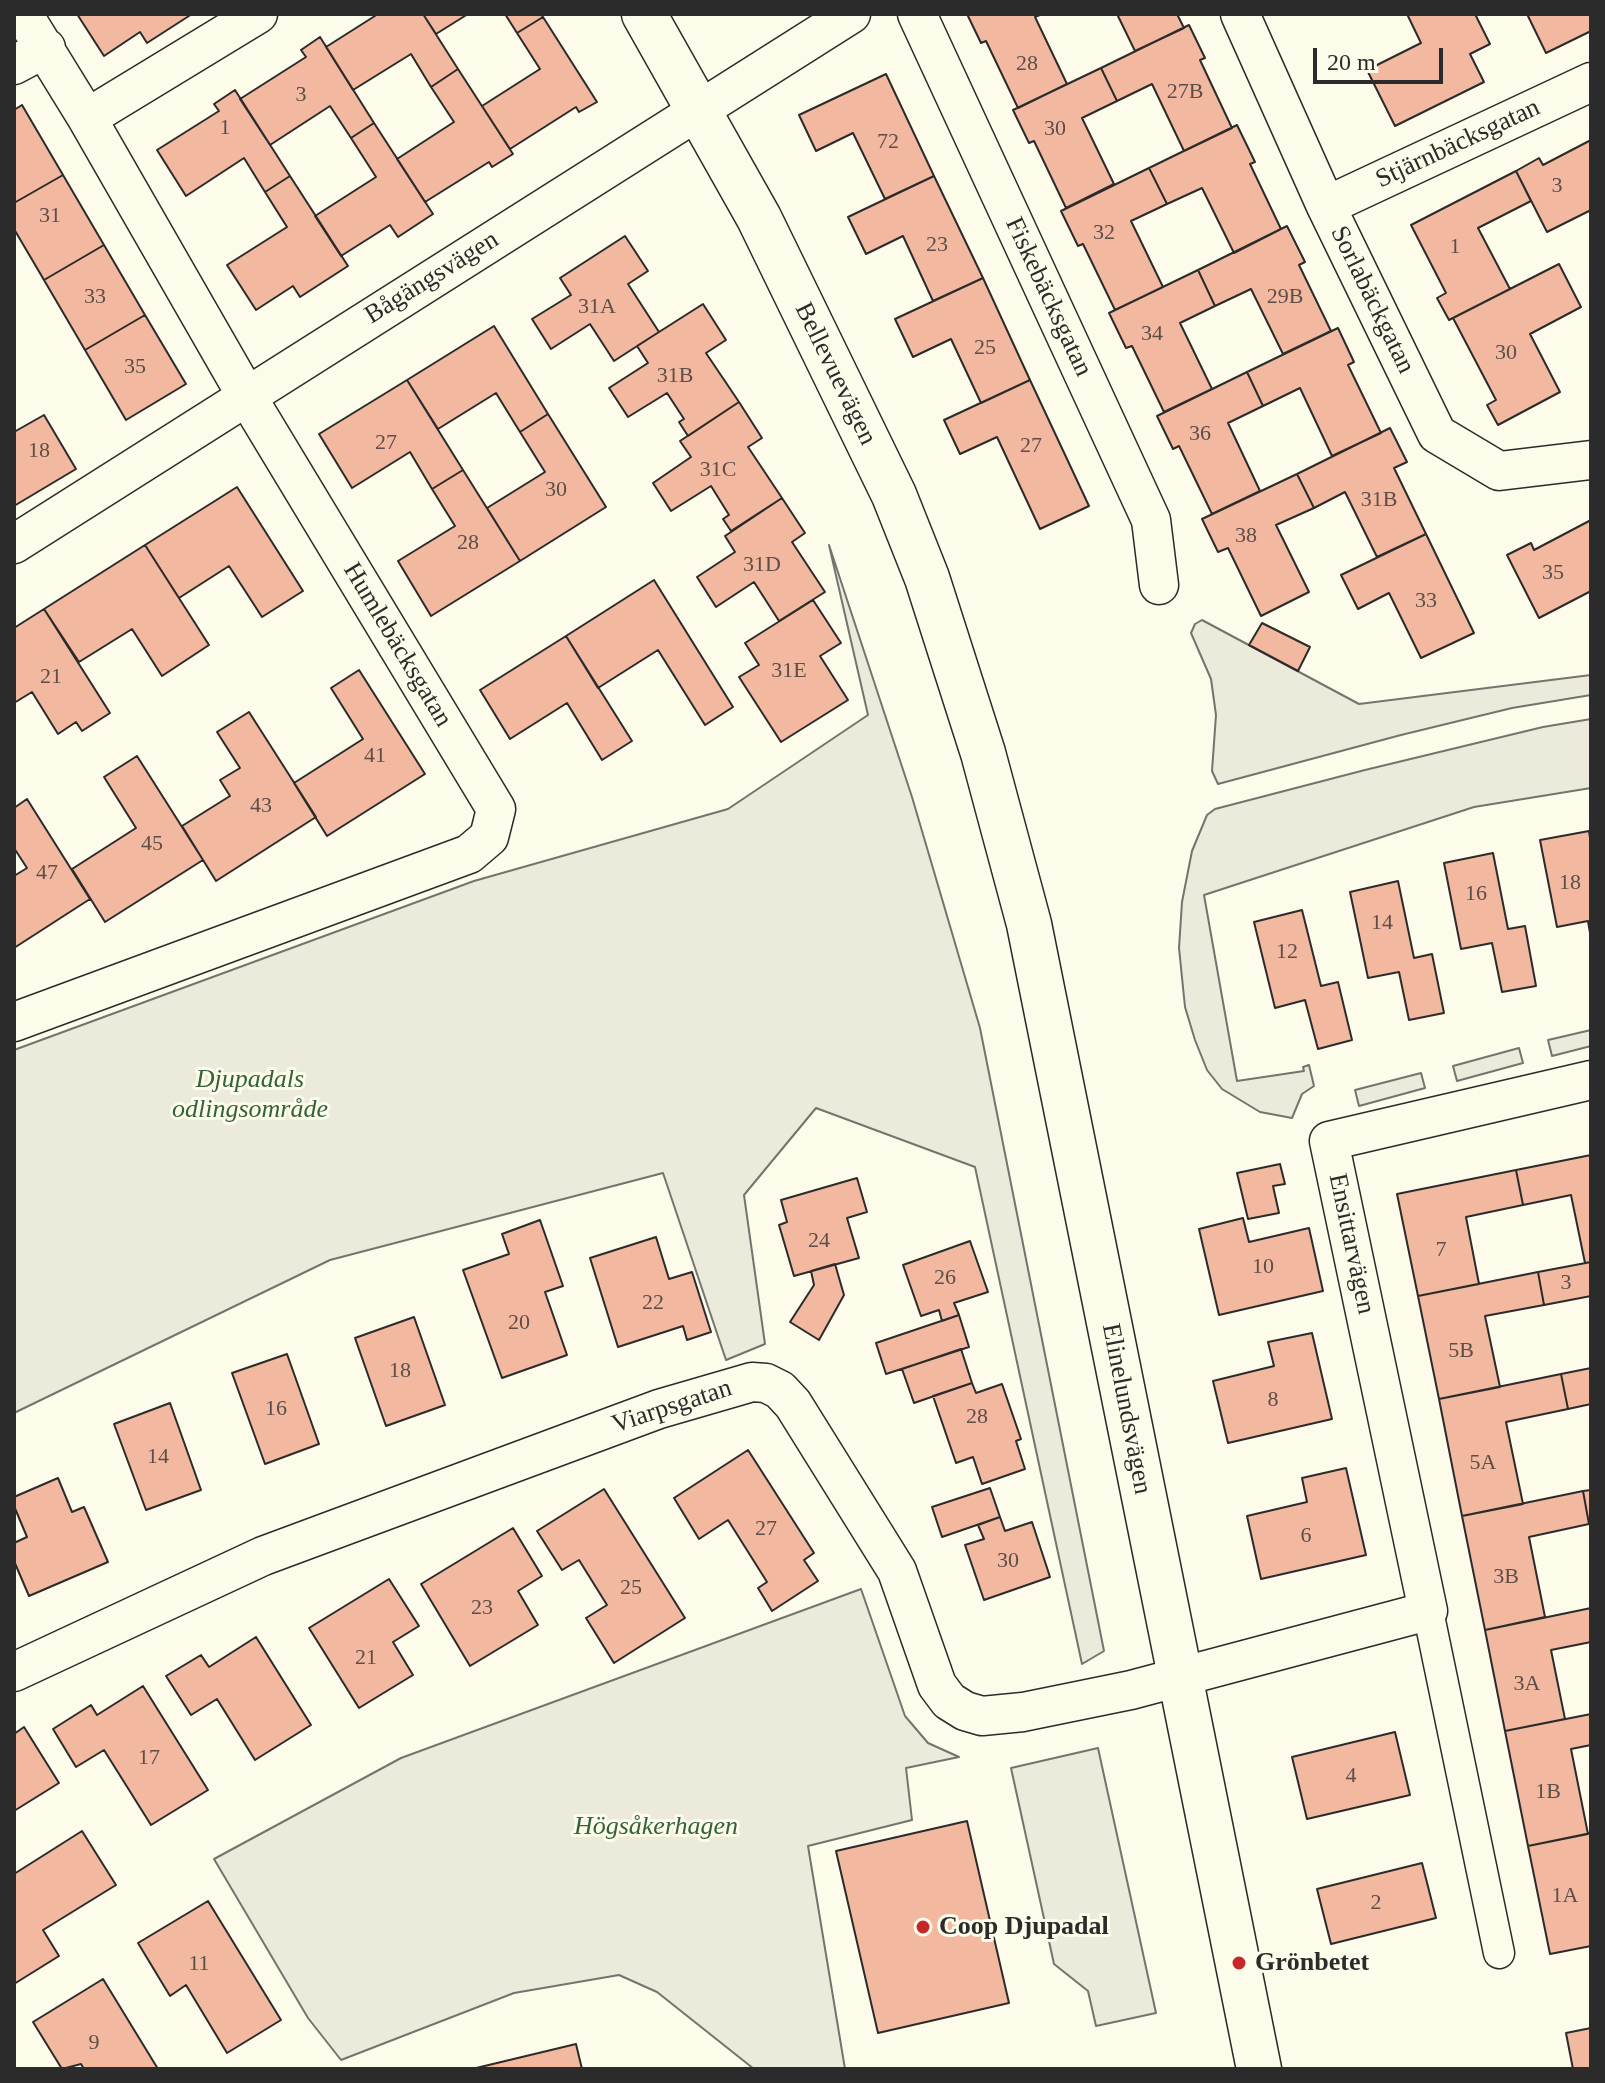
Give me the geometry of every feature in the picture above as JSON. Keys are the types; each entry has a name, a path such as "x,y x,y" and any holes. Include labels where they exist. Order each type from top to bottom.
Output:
{"street":[{"name":"Humlebäcksgatan","path":"14,1022 469,854 489,837 496,809 246,395 87,118 30,56 23,14"},
{"path":"87,118 258,14"},
{"name":"Bellevuevägen","path":"644,14 700,107 759,218 894,495 927,578 983,753"},
{"name":"Bågängsvägen","path":"14,544 851,14"},
{"name":"Fiskebäcksgatan","path":"917,14 1151,520 1159,585"},
{"name":"Sorlabäckgatan","path":"1240,14 1326,206 1437,434 1499,471 1591,460"},
{"name":"Stjärnbäcksgatan","path":"1326,206 1591,82"},
{"name":"Elinelundsvägen","path":"983,753 1029,924 1259,2069"},
{"name":"Ensittarvägen","path":"1499,1953 1329,1141 1591,1080"},
{"name":"Viarpsgatan","path":"14,1672 263,1556 659,1409 752,1382 766,1383 780,1390 793,1404 869,1522 897,1571 928,1664 937,1685 949,1701 982,1716 1023,1712 1131,1690 1180,1676"},
{"path":"1180,1676 1428,1611"}],"green space":[{"name":"Djupadals odlingsområde","path":"829,545 912,797 980,1028 1104,1651 1082,1664 975,1167 816,1108 744,1195 765,1344 726,1360 663,1173 330,1260 14,1413 14,1050 474,881 728,809 868,715"},
{"path":"1202,620 1359,704 1591,675 1591,695 1512,708 1218,784 1212,771 1216,715 1211,679 1191,633 1195,624"},
{"path":"1591,719 1591,788 1474,807 1204,895 1237,1081 1304,1071 1303,1067 1309,1065 1314,1086 1302,1094 1292,1118 1260,1112 1222,1089 1207,1070 1195,1040 1185,1007 1179,948 1182,902 1192,851 1207,815 1215,809 1365,770 1543,727"},
{"path":"1591,1030 1591,1046 1552,1056 1548,1040"},
{"path":"1519,1048 1523,1063 1457,1081 1453,1066"},
{"path":"1421,1073 1425,1088 1359,1106 1355,1090"},
{"name":"Högsåkerhagen","path":"861,1589 905,1716 928,1743 959,1757 906,1768 912,1820 808,1846 845,2069 754,2069 657,1992 619,1975 514,1993 341,2060 308,2018 214,1859 401,1758"}],"shaded area":[{"path":"1098,1748 1156,2013 1096,2026 1088,1991 1054,1964 1011,1768"}],"building":[{"path":"77,14 192,14 147,43 140,32 104,56"},
{"path":"378,14 423,14 458,69 431,87 411,54 353,90 326,47"},
{"path":"423,14 468,14 436,34"},
{"path":"505,14 541,14 543,17 517,33"},
{"path":"967,14 1042,14 1035,17 1067,84 1018,108 986,41 981,43"},
{"path":"1117,14 1177,14 1184,28 1135,51"},
{"path":"1407,14 1475,14 1490,44 1470,54 1484,82 1395,126 1367,70 1421,43"},
{"path":"1527,14 1591,14 1591,31 1546,53"},
{"path":"543,17 597,102 579,112 576,107 510,149 482,106 540,69 517,33"},
{"path":"1189,25 1205,58 1200,60 1232,128 1184,151 1152,84 1117,101 1101,68"},
{"path":"320,37 374,123 351,138 330,106 270,145 240,99 306,57 301,50"},
{"path":"1101,68 1117,101 1082,118 1114,184 1066,208 1034,141 1029,143 1013,110"},
{"path":"458,69 513,154 492,167 489,162 425,202 397,159 454,122 431,87"},
{"path":"886,74 934,176 885,199 853,133 816,151 799,115"},
{"path":"235,90 290,176 265,192 244,158 186,196 157,150 219,111 214,104"},
{"path":"22,105 63,175 14,203 14,110"},
{"path":"374,123 433,214 398,237 390,225 341,256 315,216 376,177 351,138"},
{"path":"1237,125 1255,162 1250,164 1281,229 1234,253 1202,188 1167,204 1149,168"},
{"path":"1591,140 1591,210 1547,232 1516,171 1539,158 1543,165"},
{"path":"1149,168 1167,204 1131,221 1163,287 1115,310 1083,244 1078,246 1061,211"},
{"path":"1516,171 1531,201 1478,228 1510,289 1449,320 1437,298 1446,293 1411,225"},
{"path":"63,175 104,245 44,280 14,229 14,203"},
{"path":"290,176 348,266 300,297 293,286 256,310 227,265 287,227 265,192"},
{"path":"934,176 983,278 933,301 903,236 866,254 848,217"},
{"path":"1287,226 1305,262 1299,265 1331,331 1283,354 1251,289 1215,306 1198,270"},
{"path":"625,236 648,271 628,284 659,332 614,361 590,324 551,349 532,319 571,295 560,278"},
{"path":"104,245 145,315 85,350 44,280"},
{"path":"1559,264 1581,307 1530,334 1560,392 1498,425 1487,405 1496,400 1453,318"},
{"path":"1198,270 1215,306 1180,323 1212,389 1164,412 1132,346 1126,348 1109,313"},
{"path":"983,278 1030,380 981,403 951,339 913,357 895,319"},
{"path":"703,304 726,340 706,353 739,402 688,436 679,422 684,419 667,393 628,417 609,388 648,363 637,346"},
{"path":"145,315 186,384 126,420 85,350"},
{"path":"494,326 548,414 520,432 496,393 438,429 407,380"},
{"path":"1338,328 1354,362 1348,365 1381,433 1332,456 1300,388 1263,406 1247,372"},
{"path":"1247,372 1263,406 1228,423 1260,491 1212,514 1179,446 1173,449 1157,416"},
{"path":"407,380 463,470 432,489 410,452 352,488 319,434"},
{"path":"1030,380 1089,506 1040,529 997,437 960,454 944,420"},
{"path":"739,402 762,438 748,447 782,498 731,531 723,519 729,515 711,486 671,511 653,483 691,457 680,441"},
{"path":"548,414 606,507 520,561 487,508 545,472 520,432"},
{"path":"44,415 76,469 14,506 14,432"},
{"path":"1390,428 1407,462 1394,468 1426,534 1377,557 1345,492 1314,508 1297,474"},
{"path":"463,470 520,561 431,616 398,561 455,526 432,489"},
{"path":"1297,474 1314,508 1276,525 1309,592 1261,616 1228,548 1218,552 1202,519"},
{"path":"237,487 303,591 262,617 229,566 179,598 145,545"},
{"path":"782,498 805,533 792,542 825,592 779,621 754,582 716,607 697,577 735,552 725,536"},
{"path":"1591,520 1591,591 1539,618 1507,555 1531,543 1534,550"},
{"path":"1426,534 1474,633 1421,658 1389,593 1358,609 1341,575"},
{"path":"145,545 209,645 162,676 132,629 79,662 44,609"},
{"path":"654,580 733,707 705,725 658,650 598,688 566,636"},
{"path":"813,600 841,643 820,656 848,700 781,742 739,677 759,665 745,643"},
{"path":"44,609 110,713 82,731 76,722 58,734 32,692 14,703 14,628"},
{"path":"1262,623 1310,647 1298,671 1249,645"},
{"path":"566,636 632,741 602,760 567,703 510,739 480,690"},
{"path":"359,670 425,774 327,836 294,783 363,739 331,688"},
{"path":"249,712 316,817 216,881 182,826 230,796 220,780 240,768 217,732"},
{"path":"137,756 203,860 105,922 72,869 136,828 104,777"},
{"path":"27,799 90,899 14,948 14,876 27,868 14,848 14,808"},
{"path":"1589,831 1591,939 1588,921 1557,927 1540,840"},
{"path":"1493,853 1508,929 1525,926 1536,986 1502,992 1492,943 1461,949 1444,863"},
{"path":"1398,881 1414,958 1432,954 1444,1013 1409,1020 1399,972 1368,978 1350,892"},
{"path":"1302,910 1321,986 1338,982 1352,1040 1318,1049 1305,1000 1275,1008 1254,922"},
{"path":"1591,1155 1591,1262 1585,1263 1571,1195 1523,1205 1516,1170"},
{"path":"1280,1164 1285,1184 1273,1186 1279,1213 1248,1219 1237,1173"},
{"path":"1516,1170 1523,1205 1466,1217 1479,1284 1418,1296 1397,1194"},
{"path":"857,1178 867,1212 847,1218 859,1258 794,1276 779,1225 787,1222 781,1200"},
{"path":"1243,1218 1249,1242 1309,1228 1323,1291 1219,1315 1199,1229"},
{"path":"540,1220 563,1286 545,1292 567,1355 502,1378 463,1270 509,1254 502,1234"},
{"path":"656,1237 669,1279 692,1272 711,1332 687,1340 683,1326 618,1347 590,1258"},
{"path":"970,1241 988,1292 954,1303 959,1315 942,1321 939,1310 921,1316 903,1265"},
{"path":"1591,1262 1591,1296 1544,1305 1538,1272"},
{"path":"835,1264 844,1295 819,1340 790,1322 814,1285 811,1271"},
{"path":"1538,1272 1544,1305 1485,1316 1500,1387 1439,1399 1418,1296"},
{"path":"959,1315 969,1347 886,1374 876,1343"},
{"path":"414,1317 445,1405 386,1426 355,1338"},
{"path":"1312,1333 1332,1419 1228,1443 1213,1381 1274,1366 1268,1342"},
{"path":"961,1349 972,1383 914,1403 902,1369"},
{"path":"287,1354 319,1444 265,1464 232,1373"},
{"path":"1591,1368 1591,1404 1568,1409 1561,1374"},
{"path":"1561,1374 1568,1409 1506,1422 1523,1504 1462,1516 1439,1399"},
{"path":"972,1383 976,1393 1002,1384 1021,1439 1016,1441 1025,1469 982,1484 973,1457 956,1463 933,1396"},
{"path":"170,1403 201,1490 146,1510 114,1424"},
{"path":"748,1450 814,1553 804,1560 818,1581 772,1611 758,1588 767,1582 728,1520 699,1539 674,1498"},
{"path":"1346,1468 1366,1555 1261,1579 1247,1516 1307,1502 1302,1478"},
{"path":"58,1478 72,1512 84,1507 108,1562 29,1596 14,1561 14,1543 27,1537 14,1506 14,1497"},
{"path":"990,1488 1000,1517 942,1537 932,1507"},
{"path":"604,1489 685,1618 614,1663 586,1618 607,1605 579,1560 562,1570 537,1531"},
{"path":"1591,1490 1591,1524 1589,1524 1583,1491"},
{"path":"1583,1491 1589,1524 1529,1537 1545,1617 1485,1630 1462,1516"},
{"path":"1000,1517 1005,1531 1032,1522 1050,1577 984,1600 965,1545 984,1539 978,1525"},
{"path":"513,1528 542,1576 518,1591 538,1625 470,1666 421,1584"},
{"path":"389,1579 419,1626 393,1642 413,1675 359,1708 309,1628"},
{"path":"1591,1608 1591,1642 1551,1650 1565,1719 1505,1731 1485,1630"},
{"path":"256,1637 311,1725 255,1760 217,1699 191,1715 166,1676 201,1655 209,1667"},
{"path":"143,1686 208,1790 151,1825 104,1750 76,1767 53,1729 91,1705 97,1715"},
{"path":"1591,1714 1591,1745 1571,1749 1588,1834 1528,1846 1505,1731"},
{"path":"24,1727 59,1783 14,1811 14,1734"},
{"path":"1395,1732 1410,1795 1307,1819 1292,1757"},
{"name":"Coop Djupadal","path":"967,1821 1009,2003 878,2033 836,1851"},
{"path":"82,1831 116,1885 43,1930 59,1956 14,1984 14,1874"},
{"path":"1591,1833 1591,1946 1550,1954 1528,1846"},
{"path":"1422,1863 1436,1918 1331,1944 1317,1889"},
{"path":"208,1901 281,2020 227,2053 186,1985 170,1996 138,1943"},
{"path":"103,1979 158,2069 84,2069 81,2064 62,2069 33,2022"},
{"path":"1591,2028 1591,2069 1573,2069 1566,2033"},
{"path":"576,2044 582,2069 472,2069"}],"place":[{"name":"Coop Djupadal","path":"923,1927"},
{"name":"Grönbetet","path":"1239,1963"}]}
